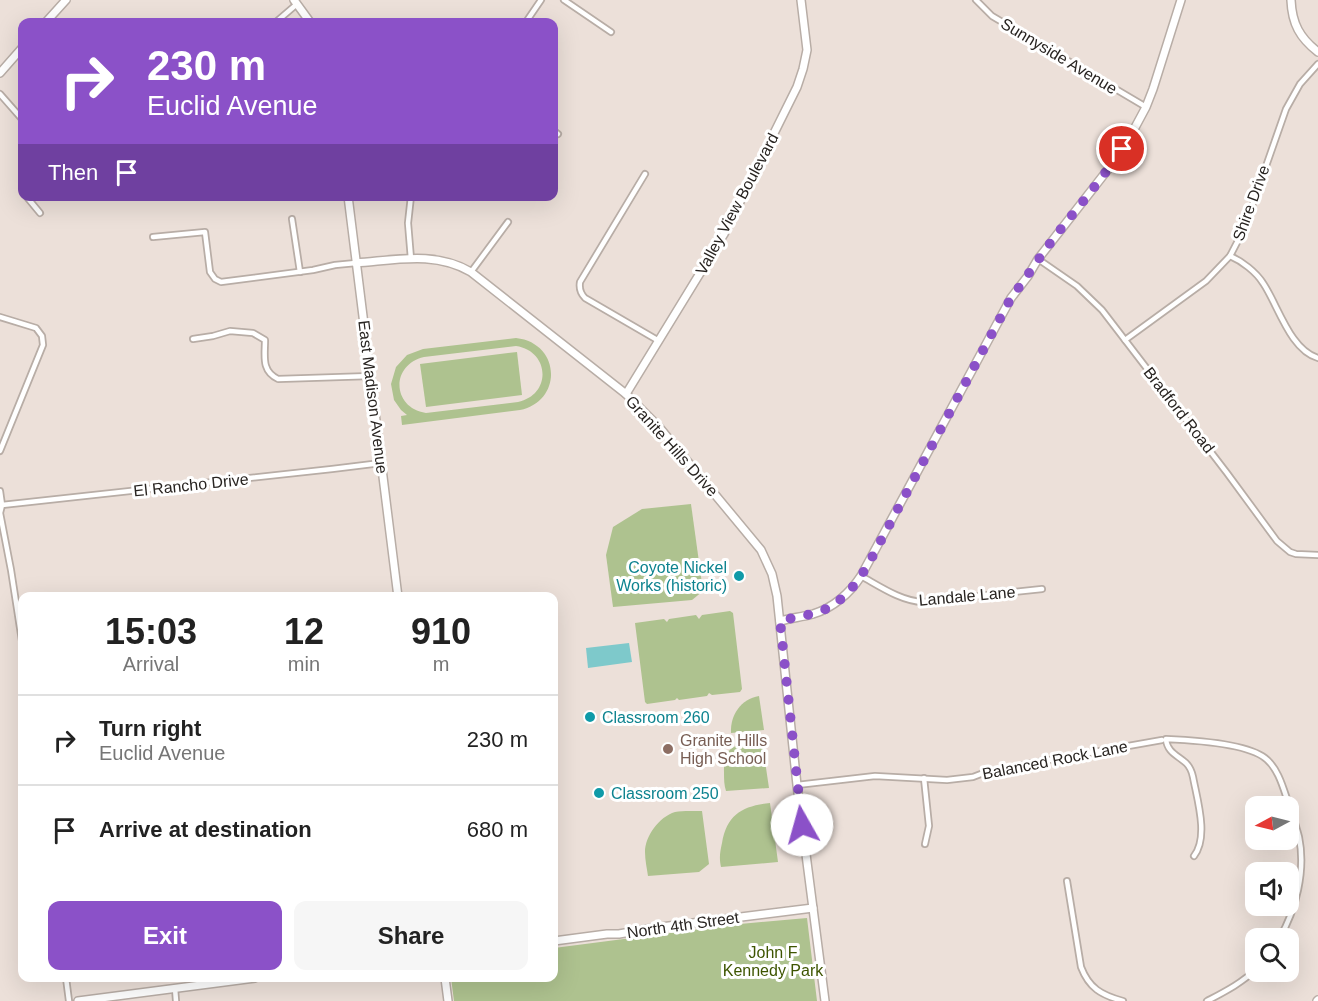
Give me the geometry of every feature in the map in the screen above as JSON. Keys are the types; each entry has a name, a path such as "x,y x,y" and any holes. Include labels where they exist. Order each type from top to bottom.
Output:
{"street":[{"path":"50,18 66,0"},
{"path":"529,18 541,0"},
{"path":"564,0 611,32"},
{"name":"Valley View Boulevard","path":"626,394 724,234 797,87 807,50 801,0"},
{"name":"Sunnyside Avenue","path":"976,0 992,16 1146,107"},
{"path":"780,621 828,608 847,594 861,576 1011,298 1038,259 1109,168 1131,135 1146,107 1181,0"},
{"path":"1291,0 1295,26 1318,52"},
{"path":"280,18 296,2 307,18"},
{"path":"0,73 18,53"},
{"name":"Shire Drive","path":"1125,340 1206,281 1230,256 1244,229 1286,109 1300,84 1318,64"},
{"path":"0,94 18,114"},
{"path":"645,174 579,287 585,298 658,341"},
{"path":"30,201 40,213"},
{"name":"East Madison Avenue","path":"349,201 397,592"},
{"path":"410,201 408,224 411,259"},
{"path":"292,219 300,272"},
{"path":"471,272 508,222"},
{"name":"Granite Hills Drive","path":"153,237 205,232 210,272 215,279 222,282 356,262 411,259 446,261 471,272 626,394 659,427 761,550 772,574 780,621 797,786 825,1001"},
{"path":"1230,256 1246,266 1263,282 1294,338 1302,349 1318,358"},
{"name":"Bradford Road","path":"1038,259 1077,286 1102,310 1227,472 1277,541 1290,552 1318,555"},
{"path":"0,317 36,328 42,336 42,345 0,451"},
{"path":"193,339 230,331 254,333 265,340 265,367 271,375 278,379 371,376"},
{"name":"El Rancho Drive","path":"2,505 381,463"},
{"path":"0,491 2,505 0,513 18,615"},
{"name":"Landale Lane","path":"861,576 913,602 1042,589"},
{"path":"1164,739 1168,748 1185,762 1194,777 1201,829 1200,846 1194,856"},
{"name":"Balanced Rock Lane","path":"797,786 875,776 947,780 973,777 986,772 1164,739 1216,743 1246,749 1264,758 1274,769 1284,790 1299,838 1300,877 1295,903 1285,928"},
{"path":"924,778 929,826 925,844"},
{"path":"1067,881 1081,967 1085,978 1093,988 1123,1001"},
{"name":"North 4th Street","path":"558,940 813,908"},
{"path":"1207,1001 1245,978"},
{"path":"67,982 69,1001"},
{"path":"78,1001 175,988 196,982"},
{"path":"446,982 448,1001"},
{"path":"175,988 176,1001"}],"green space":[{"path":"516,338 531,342 542,350 548,361 551,372 549,385 544,396 534,405 520,410 402,425 401,416 407,415 394,400 391,384 396,367 407,355 423,349","holes":["516,346 527,350 541,364 541,383 537,391 529,398 518,402 426,413 415,409 401,395 401,377 405,368 413,361 424,357"]},
{"path":"517,352 522,395 426,407 420,364"},
{"path":"691,504 703,591 692,600 613,607 606,555 613,527 642,509"},
{"path":"730,611 733,613 742,689 740,692 712,695 709,693 707,696 679,700 677,698 647,704 635,623 664,619 667,622 669,619 696,615 699,619 702,615"},
{"path":"759,696 764,730 731,733 732,720 738,709 742,704"},
{"path":"762,741 769,788 726,791 724,763 729,751 739,745"},
{"path":"770,803 778,862 721,867 720,855 724,833 732,818 744,809"},
{"path":"702,811 709,864 699,872 648,876 645,852 647,840 658,823 669,814"},
{"name":"John F Kennedy Park","path":"807,918 817,1001 454,1001 452,982 558,982 558,947 740,924"}],"water":[{"path":"629,643 632,662 588,668 586,648"}],"place":[{"name":"Coyote Nickel Works (historic)","path":"739,576"},
{"name":"Classroom 260","path":"590,717"},
{"name":"Granite Hills High School","path":"668,749"},
{"name":"Classroom 250","path":"599,793"}],"route":[{"path":"802,825 780,621 822,611 841,599 857,583 1011,298 1122,149"}]}
